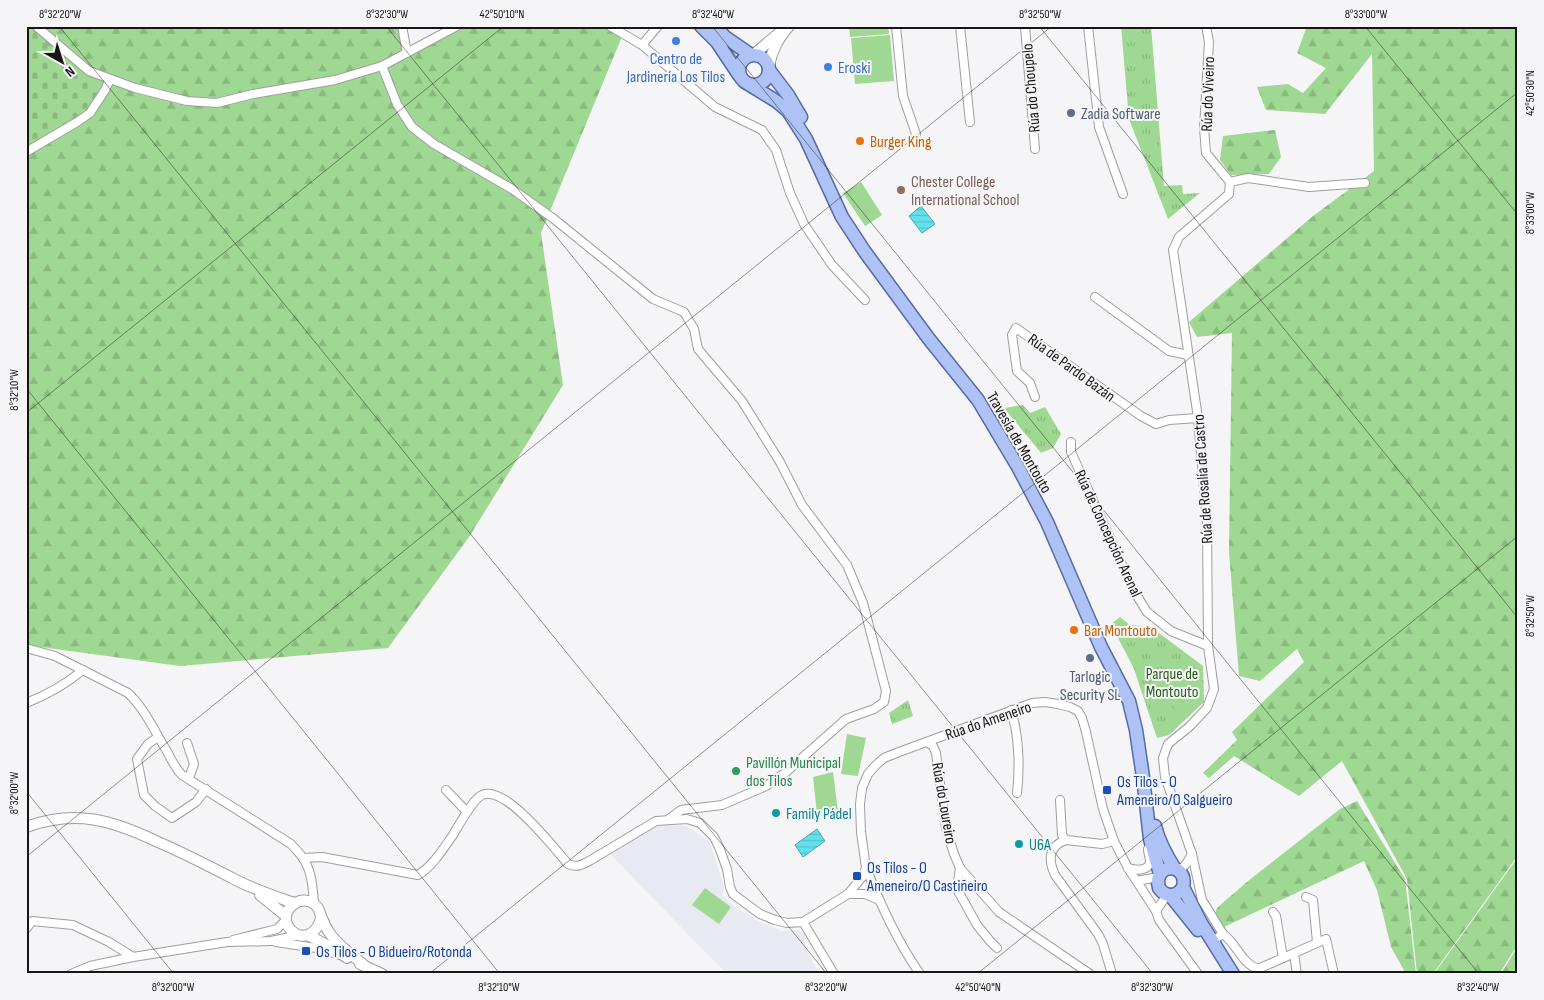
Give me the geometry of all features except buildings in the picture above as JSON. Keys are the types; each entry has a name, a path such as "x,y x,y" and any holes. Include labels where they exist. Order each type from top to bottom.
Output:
{"main road":[{"name":"Travesía de Montouto","path":"701,26 717,42 743,81 776,101 788,111 806,139 842,217 865,252 929,339 978,400 1018,467 1047,522 1101,647 1129,701 1136,730 1150,840 1159,876"},
{"name":"Travesía de Montouto","path":"715,26 725,37 752,55 761,56 767,62 814,138 828,178 829,188"},
{"path":"739,74 740,62 747,56 752,55"},
{"path":"750,85 763,82 769,68"},
{"name":"Travesía de Montouto","path":"1144,786 1157,837 1164,853 1177,870"},
{"path":"1228,974 1195,926 1158,885 1159,876 1164,870 1177,870 1184,877 1185,885 1201,923 1217,937 1233,974"},
{"path":"1167,895 1178,894 1185,885"}],"street":[{"path":"36,26 89,71 136,88 187,101 218,103 253,94 335,80 382,66 457,26"},
{"path":"402,26 407,52"},
{"path":"610,26 642,45 715,107 762,130 776,150 790,193 804,224 832,265 865,300"},
{"path":"642,45 658,26"},
{"path":"896,26 903,96 916,134"},
{"path":"960,26 970,122"},
{"name":"Rúa do Choupelo","path":"1025,26 1035,149"},
{"path":"1088,26 1100,127 1123,194"},
{"name":"Rúa do Viveiro","path":"1206,26 1209,42 1204,128 1206,152 1230,182"},
{"path":"752,55 789,27"},
{"path":"769,68 771,54 778,40 789,27"},
{"path":"382,66 397,104 412,127 434,144 512,190 554,219 653,299 684,312 694,330 698,348 742,401 758,424 802,504 847,565 863,603 886,691 884,702 874,709 846,719 785,773 766,786 722,805 681,810 670,819"},
{"path":"26,152 90,113 110,79"},
{"path":"1230,182 1248,178 1309,187 1365,183"},
{"name":"Rúa de Rosalía de Castro","path":"1192,854 1164,777 1163,758 1168,744 1189,727 1207,708 1214,689 1208,646 1207,523 1198,418 1173,250 1179,238 1229,194 1230,182"},
{"path":"1095,297 1169,351 1188,355"},
{"name":"Rúa de Pardo Bazán","path":"1035,397 1030,384 1017,371 1012,335 1016,328 1141,416 1156,424 1169,420 1198,418"},
{"name":"Rúa de Concepción Arenal","path":"1071,442 1071,452 1075,461 1134,590 1147,612 1171,630 1208,646"},
{"path":"26,648 55,656 128,693 137,701 167,750 176,769 182,775 291,844 303,858 310,879 314,904"},
{"path":"26,703 41,697 72,679 83,670"},
{"name":"Rúa do Ameneiro","path":"920,974 905,951 879,900 866,868 861,832 860,804 862,788 868,774 884,758 1012,710 1045,702 1070,707 1078,711 1082,718 1103,809 1114,842 1136,882 1149,899 1159,920 1198,974"},
{"path":"1012,710 1017,743 1019,778 1017,793"},
{"path":"158,737 148,744 137,759 144,795 155,806 172,818 196,802 206,789"},
{"name":"Rúa do Loureiro","path":"926,742 933,746 936,753 946,828 960,868 1000,912 1090,974"},
{"path":"187,743 194,764 189,778"},
{"path":"446,790 467,812"},
{"path":"303,858 322,858 418,875 426,870 445,847 478,797 490,793 514,806 526,816 568,864 574,866 581,866 656,821 687,819 700,822 714,837 723,858 730,887 734,894 760,914 787,923 802,922 848,894 863,876 866,868"},
{"path":"1060,800 1062,835 1066,840"},
{"path":"26,827 70,818 99,820 128,828 243,883 298,902 314,904 318,907 336,946 331,951"},
{"path":"1112,974 1098,934 1054,875 1050,860 1057,843 1066,840 1102,844 1114,842"},
{"path":"1128,868 1137,870 1148,866 1150,862 1147,844 1150,840"},
{"path":"1192,854 1200,893"},
{"path":"1177,870 1186,864 1192,854"},
{"name":"Rúa do Loureiro","path":"960,868 957,889 977,925 997,948"},
{"path":"1185,885 1195,868"},
{"path":"1136,882 1159,876"},
{"path":"272,941 271,935 286,918 287,911 308,892 310,879"},
{"path":"243,883 267,899 286,918 290,930 304,935 331,951 382,974"},
{"path":"1185,885 1194,884 1200,893 1217,937 1231,940 1248,965 1258,969 1326,939 1334,974"},
{"path":"848,894 865,894 879,900"},
{"path":"1149,899 1167,895"},
{"path":"1156,912 1167,895"},
{"path":"1306,897 1314,900 1317,942"},
{"path":"1273,912 1276,916 1283,958"},
{"path":"71,974 90,966 133,957 228,942 272,941 304,935 318,928 321,917"},
{"path":"26,929 32,921 73,925 109,942 133,957"},
{"path":"802,922 834,974"},
{"path":"228,942 244,936 277,929"},
{"path":"331,935 365,966"},
{"path":"272,941 331,951"},
{"path":"1294,954 1297,974"}],"shaded area":[{"path":"660,825 686,826 709,841 724,887 722,895 734,906 758,921 781,931 798,930 805,935 805,948 820,974 728,974 611,855 642,833"}],"green space":[{"path":"26,26 400,26 409,55 462,26 610,26 623,34 541,233 563,385 469,537 388,648 180,666 26,645"},
{"path":"26,26 29,26 48,46 102,84 90,109 76,120 26,147"},
{"path":"849,26 888,26 889,34 850,37"},
{"path":"1121,26 1151,26 1164,186 1182,185 1183,194 1200,193 1168,219 1129,119"},
{"path":"1307,26 1518,26 1518,855 1433,974 1417,974 1407,879 1342,761 1299,796 1234,756 1209,778 1203,773 1237,740 1232,732 1304,662 1297,649 1260,681 1239,676 1229,552 1232,333 1197,337 1189,322 1313,216 1374,171 1372,54 1325,114 1266,110 1257,87 1288,84 1303,93 1326,68 1297,53"},
{"path":"890,35 894,81 855,84 851,38"},
{"path":"1275,130 1281,157 1269,174 1231,175 1220,160 1223,136"},
{"path":"861,182 882,215 865,226 843,193"},
{"path":"1023,405 1030,413 1045,407 1061,434 1053,448 1041,453 1004,408"},
{"name":"Parque de Montouto","path":"1120,617 1130,625 1151,627 1203,666 1204,702 1169,735 1157,738 1134,669 1111,624"},
{"path":"1170,668 1200,704 1183,718 1153,682"},
{"path":"908,700 913,716 892,724 889,713"},
{"path":"847,734 866,738 858,776 841,774"},
{"path":"833,772 838,812 817,814 813,777"},
{"path":"1357,801 1405,879 1416,974 1406,974 1391,947 1377,890 1364,861 1224,927 1216,913 1218,907 1340,809"},
{"path":"1518,857 1518,944 1499,974 1434,974"},
{"path":"705,888 731,907 719,924 692,905"},
{"path":"1518,946 1518,974 1501,974"}],"water":[{"path":"921,206 935,224 922,233 909,216"},
{"path":"817,829 825,841 803,857 795,845"}],"place":[{"name":"Centro de Jardinería Los Tilos","path":"676,41"},
{"name":"Eroski","path":"828,67"},
{"name":"Zadia Software","path":"1071,113"},
{"name":"Burger King","path":"860,141"},
{"name":"Chester College International School","path":"901,190"},
{"name":"Bar Montouto","path":"1074,630"},
{"name":"Tarlogic Security SL","path":"1090,658"},
{"name":"Pavillón Municipal dos Tilos","path":"736,771"},
{"name":"Os Tilos - O Ameneiro/O Salgueiro","path":"1107,790"},
{"name":"Family Pádel","path":"776,813"},
{"name":"U6A","path":"1019,844"},
{"name":"Os Tilos - O Ameneiro/O Castiñeiro","path":"857,876"},
{"name":"Os Tilos - O Bidueiro/Rotonda","path":"306,951"}]}
